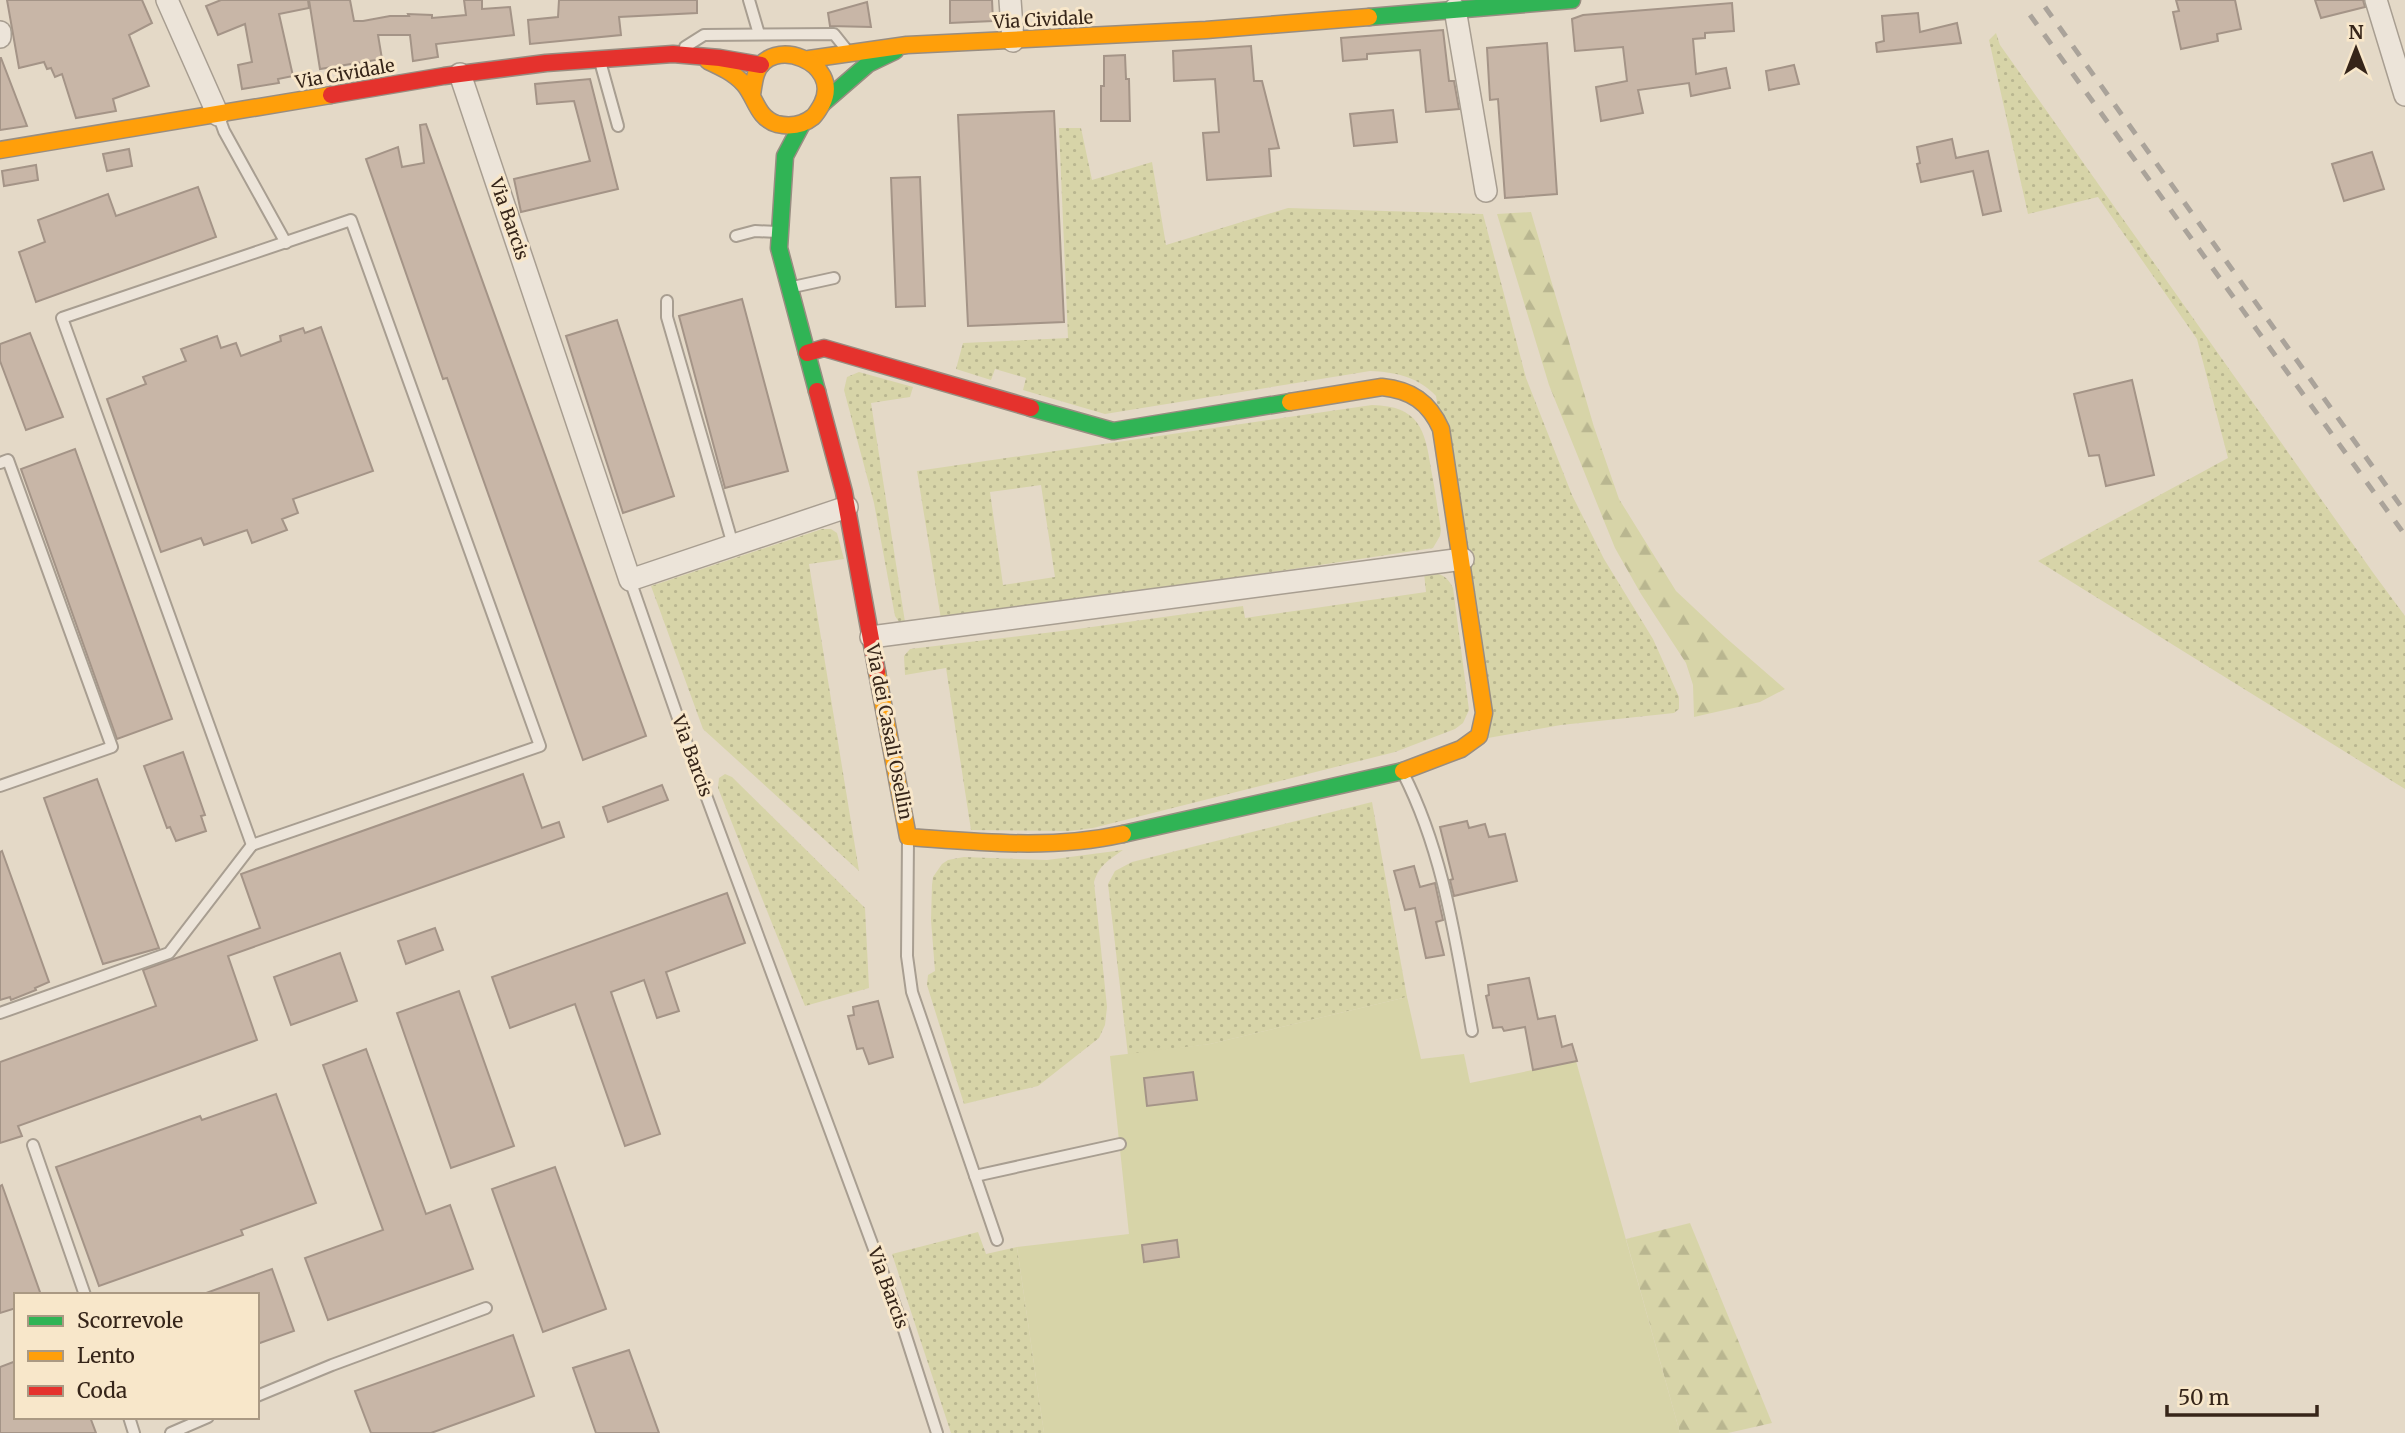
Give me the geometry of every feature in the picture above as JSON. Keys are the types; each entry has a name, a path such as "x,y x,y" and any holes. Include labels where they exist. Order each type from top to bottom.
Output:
{"street":[{"path":"167,0 218,115"},
{"path":"1010,0 1013,41"},
{"name":"Via Cividale","path":"789,53 808,59 907,45 1219,29 1389,7 1455,9 1572,0"},
{"path":"2376,0 2405,95"},
{"path":"1455,9 1486,191"},
{"path":"0,32 0,37"},
{"name":"Via Cividale","path":"802,124 868,64 907,45"},
{"path":"752,95 755,74 761,65 769,58 789,53"},
{"name":"Via Cividale","path":"0,150 460,74 547,63 673,54 761,65"},
{"name":"Via Cividale","path":"698,56 725,69 744,83 755,105 767,119"},
{"path":"808,59 822,74 825,93 823,103"},
{"name":"Via Barcis","path":"460,74 630,580"},
{"path":"767,119 790,127 802,124"},
{"path":"767,119 785,156"},
{"name":"Via dei Casali Osellin","path":"802,124 785,156 779,248 840,474 908,837 1030,845 1098,840 1402,771 1461,749 1475,740 1484,721 1463,559"},
{"path":"807,353 824,348 1112,431 1382,387 1397,388 1421,400 1429,406 1441,429 1463,559 871,637"},
{"path":"630,580 847,507"}],"lane":[{"path":"749,0 759,34"},
{"path":"673,54 704,35 759,34 834,34 848,52"},
{"path":"785,34 789,53"},
{"path":"599,59 618,127"},
{"path":"218,115 223,131 286,243"},
{"path":"0,1013 169,953 253,845 540,746 351,220 62,318 253,845"},
{"path":"736,236 755,231 778,232"},
{"path":"788,288 834,278"},
{"path":"667,301 667,317 733,545"},
{"path":"0,463 8,460 112,747 0,786"},
{"name":"Via Barcis","path":"630,580 692,757 904,1330 937,1433"},
{"path":"1402,771 1420,808 1438,864 1472,1031"},
{"path":"908,837 906,931 909,976 916,1006 998,1240"},
{"path":"975,1176 1120,1144"},
{"path":"33,1145 84,1293"},
{"path":"259,1395 486,1308"},
{"path":"171,1433 203,1419"}],"green space":[{"path":"1996,33 2000,45 2405,616 2405,789 2038,561 2228,458 2197,339 2098,197 2028,214 1989,40"},
{"path":"1059,128 1081,128 1092,180 1152,162 1166,245 1288,208 1483,214 1526,378 1572,495 1604,559 1653,639 1679,697 1679,709 1674,713 1561,725 1488,738 1436,396 1414,380 1398,374 1370,371 1105,414 1023,390 1026,378 995,369 991,380 956,369 963,343 1068,338"},
{"path":"1531,212 1594,427 1619,499 1676,591 1785,689 1760,702 1694,717 1693,685 1686,663 1615,548 1549,385 1497,214"},
{"path":"859,372 913,387 910,397 871,403 905,622 899,622 895,616 874,503 844,390 847,377"},
{"path":"1372,405 1388,406 1410,415 1422,431 1429,455 1441,530 1433,548 941,619 917,471","holes":["1041,485 1055,577 1003,585 990,492"]},
{"path":"822,529 831,529 837,533 844,559 809,564 859,871 703,729 651,586"},
{"path":"1424,573 1442,575 1453,588 1469,710 1463,723 1455,729 1395,752 1093,828 1070,831 971,830 946,668 905,675 904,656 910,649 1243,606 1245,618 1426,592"},
{"path":"725,774 732,777 865,908 869,988 805,1006 718,788 719,778"},
{"path":"1372,802 1407,997 1210,1044 1128,1055 1108,884 1115,871 1132,862"},
{"path":"1123,850 1102,867 1094,882 1107,1007 1105,1025 1099,1038 1038,1086 964,1104 927,985 928,975 935,971 931,920 933,877 948,860 964,857 1047,860"},
{"path":"1407,997 1421,1059 1464,1054 1470,1083 1576,1061 1680,1433 1044,1433 1017,1247 1129,1234 1110,1056 1210,1044"},
{"path":"1690,1223 1772,1423 1728,1433 1680,1433 1626,1239"},
{"path":"978,1232 986,1254 1017,1247 1044,1433 951,1433 892,1254"}],"building":[{"path":"7,0 142,0 152,23 129,35 149,86 113,99 116,111 76,118 62,74 55,77 44,62 19,68"},
{"path":"221,0 308,0 309,8 279,14 293,76 278,79 279,83 242,89 238,65 252,62 245,24 218,35 206,6"},
{"path":"309,0 350,0 354,21 363,21 409,16 408,14 432,15 432,18 466,15 464,0 482,0 482,9 510,7 514,35 436,44 438,57 413,61 410,35 378,35 382,59 320,69"},
{"path":"559,0 697,0 697,13 619,17 621,35 530,44 528,20 558,17"},
{"path":"950,0 992,0 993,21 950,23"},
{"path":"2176,0 2235,0 2241,29 2217,34 2218,41 2181,49 2173,12 2179,11"},
{"path":"2315,0 2363,0 2365,7 2321,18"},
{"path":"867,2 871,27 830,26 828,13"},
{"path":"1732,3 1734,31 1705,33 1705,38 1693,39 1696,74 1726,68 1730,88 1691,96 1689,83 1638,90 1643,113 1601,121 1596,87 1627,81 1623,47 1575,51 1572,19 1583,15"},
{"path":"1918,13 1920,32 1957,23 1961,43 1877,52 1876,43 1884,41 1882,16"},
{"path":"1443,30 1449,81 1454,81 1459,109 1426,112 1420,50 1367,54 1367,59 1343,61 1341,38"},
{"path":"1547,43 1557,194 1505,198 1498,99 1490,100 1487,48"},
{"path":"1251,46 1254,81 1262,81 1279,148 1269,149 1271,176 1207,180 1203,133 1219,132 1215,79 1174,81 1173,51"},
{"path":"1125,55 1126,79 1129,79 1130,121 1101,121 1104,56"},
{"path":"1,58 27,126 0,130"},
{"path":"1794,65 1799,84 1769,90 1766,71"},
{"path":"590,79 618,189 521,212 514,179 590,161 574,101 537,104 535,84"},
{"path":"1393,110 1397,142 1354,146 1350,114"},
{"path":"1054,111 1064,322 968,326 958,115"},
{"path":"426,124 646,736 583,760 447,378 443,379 366,159 398,147 402,167 424,163 420,125"},
{"path":"1952,139 1956,158 1988,151 2001,211 1983,215 1973,171 1921,182 1917,147"},
{"path":"129,149 132,166 107,171 103,154"},
{"path":"2372,152 2384,189 2344,201 2332,164"},
{"path":"36,165 38,180 4,186 2,171"},
{"path":"920,177 925,306 896,307 891,178"},
{"path":"198,187 216,237 36,302 19,252 45,242 38,220 108,194 116,216"},
{"path":"742,299 788,471 725,488 679,316"},
{"path":"617,320 674,496 623,513 566,336"},
{"path":"321,327 373,471 293,499 298,513 282,519 287,530 252,543 247,530 204,545 201,538 161,552 107,399 146,384 143,377 186,361 181,349 217,336 221,348 236,343 241,356 281,341 280,336 303,328 305,333"},
{"path":"30,333 63,417 26,430 0,361 0,344"},
{"path":"2132,380 2154,475 2106,486 2099,455 2089,456 2074,394"},
{"path":"75,449 172,719 117,739 21,469"},
{"path":"183,752 205,815 201,816 206,831 176,841 170,827 167,828 144,766"},
{"path":"523,774 542,828 559,822 564,837 228,956 257,1040 18,1126 22,1136 0,1143 0,1062 156,1006 143,970 260,928 241,874"},
{"path":"97,779 159,948 103,964 44,798"},
{"path":"662,785 668,800 608,822 603,807"},
{"path":"1467,821 1469,828 1485,824 1489,837 1505,834 1517,881 1454,896 1450,880 1453,879 1440,827"},
{"path":"2,851 49,982 11,1000 10,997 0,1000"},
{"path":"1414,866 1420,887 1435,883 1443,920 1436,922 1444,955 1426,958 1415,908 1405,910 1394,871"},
{"path":"727,893 745,943 666,972 679,1011 657,1018 644,980 611,992 660,1134 625,1146 575,1004 510,1028 492,977"},
{"path":"435,928 443,950 406,964 398,941"},
{"path":"340,953 357,1001 291,1025 274,977"},
{"path":"1529,978 1538,1019 1555,1016 1562,1047 1572,1044 1577,1061 1533,1070 1525,1027 1504,1031 1502,1027 1493,1028 1486,996 1489,995 1488,985"},
{"path":"459,991 514,1146 451,1168 397,1013"},
{"path":"878,1001 893,1057 869,1064 863,1048 857,1049 848,1016 854,1015 853,1007"},
{"path":"366,1049 426,1214 450,1205 473,1269 328,1320 305,1258 383,1230 323,1065"},
{"path":"1193,1072 1197,1100 1147,1106 1144,1078"},
{"path":"276,1094 316,1203 241,1230 243,1235 99,1286 56,1167 200,1116 202,1120"},
{"path":"555,1167 606,1309 543,1332 492,1189"},
{"path":"2,1185 40,1293 14,1293 14,1309 0,1313"},
{"path":"1177,1240 1179,1257 1144,1262 1142,1245"},
{"path":"272,1269 294,1331 259,1343 259,1293 206,1293"},
{"path":"513,1335 534,1396 431,1433 371,1433 355,1391"},
{"path":"629,1350 659,1433 596,1433 573,1368"},
{"path":"14,1362 14,1419 91,1419 96,1433 0,1433 0,1367"}],"railway":[{"path":"2045,7 2405,512"},
{"path":"2030,15 2405,535"}],"traffic: fast":[{"path":"1369,17 1572,0"},
{"path":"823,103 868,64 895,51"},
{"path":"802,124 785,156 779,248 817,391"},
{"path":"1031,408 1113,431 1290,402"},
{"path":"1123,834 1403,771"}],"traffic: slow":[{"path":"809,59 907,45 1206,30 1369,17"},
{"path":"708,61 740,80 765,117 777,124 796,125 813,117 822,104 826,89 823,76 802,58 775,56 764,62 756,74 752,95"},
{"path":"0,150 331,95"},
{"path":"1290,402 1382,387 1402,391 1418,399 1431,411 1441,429 1484,713 1479,736 1461,749 1403,771"},
{"path":"877,672 908,837 1043,843 1123,834"}],"traffic: jam":[{"path":"331,95 444,76 546,63 673,54 761,65"},
{"path":"807,353 824,348 1031,408"},
{"path":"817,391 844,492 877,672"}]}
